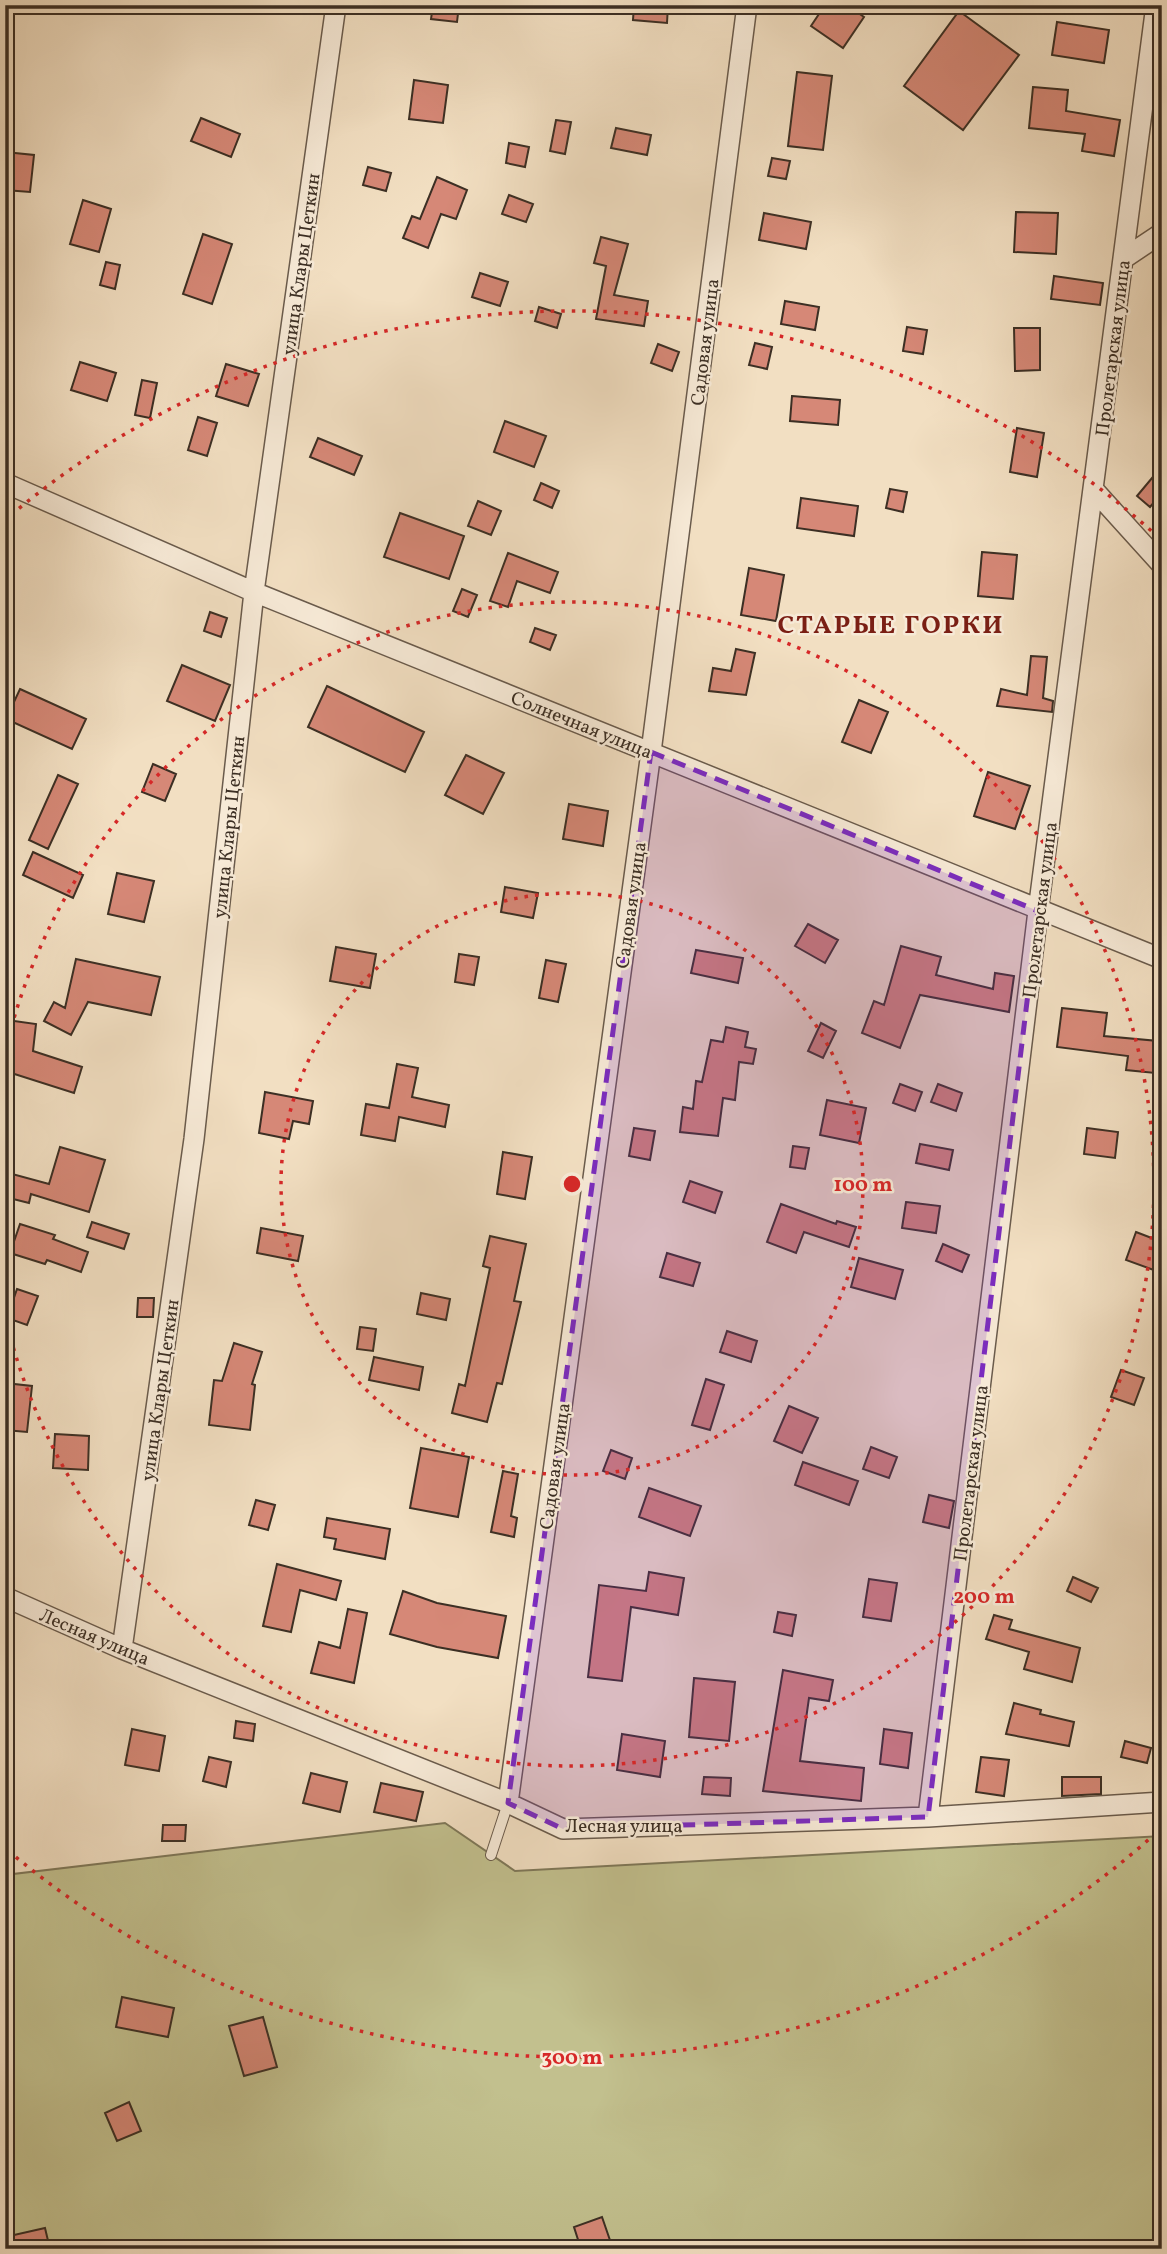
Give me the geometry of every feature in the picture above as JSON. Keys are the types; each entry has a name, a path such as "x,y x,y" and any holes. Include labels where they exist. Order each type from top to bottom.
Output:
{"street":[{"name":"улица Клары Цеткин","path":"122,1649 194,1139 254,592 336,5"},
{"name":"Садовая улица","path":"508,1803 651,752 747,5"},
{"name":"Пролетарская улица","path":"928,1817 1038,911 1156,5"},
{"path":"1123,259 1162,233"},
{"name":"Солнечная улица","path":"5,483 254,592 1162,959"},
{"path":"1094,490 1162,565"},
{"name":"Лесная улица","path":"5,1597 122,1649 508,1803 563,1829 928,1817 1162,1802"}],"lane":[{"path":"492,1855 508,1803"}],"highlighted area":[{"path":"651,752 1038,911 928,1817 563,1829 508,1803"}],"shaded area":[{"path":"445,1823 515,1871 1162,1836 1162,2249 5,2249 5,1875"}],"building":[{"path":"433,5 459,5 457,22 431,19"},
{"path":"634,5 668,5 667,23 633,20"},
{"path":"825,5 847,5 864,17 843,48 811,26"},
{"path":"959,11 1019,55 963,130 904,86"},
{"path":"1057,22 1109,30 1104,63 1052,55"},
{"path":"797,72 832,76 823,150 788,146"},
{"path":"414,80 448,85 443,123 409,119"},
{"path":"1033,87 1068,90 1066,111 1120,120 1114,156 1082,151 1085,134 1029,128"},
{"path":"201,118 240,134 231,157 191,141"},
{"path":"556,120 571,122 565,154 550,151"},
{"path":"616,128 651,135 647,155 611,148"},
{"path":"509,143 529,147 525,167 506,163"},
{"path":"5,152 34,155 30,192 5,190"},
{"path":"772,158 790,161 786,179 768,176"},
{"path":"368,167 391,173 386,191 363,185"},
{"path":"437,177 467,190 456,219 441,214 428,248 403,238 412,216 420,219"},
{"path":"509,195 533,204 526,222 502,214"},
{"path":"83,200 111,209 99,252 70,244"},
{"path":"1016,212 1058,213 1056,254 1014,252"},
{"path":"764,213 811,222 806,249 759,240"},
{"path":"203,234 232,244 212,304 183,294"},
{"path":"601,237 628,244 614,295 648,301 644,326 596,319 606,266 594,263"},
{"path":"106,262 120,265 115,289 100,285"},
{"path":"480,273 508,282 500,306 472,297"},
{"path":"1054,276 1103,283 1100,305 1051,299"},
{"path":"785,301 819,307 815,330 781,324"},
{"path":"539,307 561,314 557,328 535,321"},
{"path":"907,327 927,330 923,354 903,351"},
{"path":"1014,328 1040,328 1040,370 1015,371"},
{"path":"755,343 772,347 767,369 749,365"},
{"path":"658,344 679,352 672,371 651,363"},
{"path":"80,362 116,373 107,401 71,390"},
{"path":"226,364 259,374 248,406 216,396"},
{"path":"142,380 157,383 150,418 135,415"},
{"path":"792,396 840,400 838,425 790,421"},
{"path":"198,417 217,423 207,456 188,450"},
{"path":"505,421 546,436 534,467 494,452"},
{"path":"1017,428 1044,433 1037,477 1010,472"},
{"path":"318,438 362,456 354,475 310,457"},
{"path":"1162,466 1162,493 1150,507 1137,496"},
{"path":"541,483 559,491 552,508 534,500"},
{"path":"890,489 907,492 903,512 886,508"},
{"path":"801,498 858,506 854,536 797,528"},
{"path":"478,501 501,511 491,535 468,526"},
{"path":"400,513 464,536 449,579 384,557"},
{"path":"982,552 1017,555 1013,599 978,596"},
{"path":"508,553 558,572 550,593 517,581 508,607 490,601"},
{"path":"749,568 784,575 776,621 741,615"},
{"path":"462,589 477,595 468,617 453,611"},
{"path":"210,612 227,618 221,637 204,631"},
{"path":"535,628 556,635 550,650 530,642"},
{"path":"736,649 755,653 746,695 709,691 713,668 731,671"},
{"path":"1031,656 1047,657 1043,698 1053,701 1052,712 997,706 1001,689 1027,695"},
{"path":"182,665 230,685 215,721 167,701"},
{"path":"327,686 424,732 405,772 308,727"},
{"path":"20,689 86,719 72,749 6,719"},
{"path":"859,700 888,712 871,753 842,742"},
{"path":"466,755 504,773 483,814 445,795"},
{"path":"153,764 176,774 165,801 142,792"},
{"path":"988,772 1030,786 1015,829 974,816"},
{"path":"58,775 78,784 48,849 29,840"},
{"path":"569,804 608,811 603,846 563,839"},
{"path":"33,852 83,875 73,898 23,875"},
{"path":"117,873 154,881 144,922 108,914"},
{"path":"505,887 538,893 533,918 501,912"},
{"path":"808,924 838,940 825,963 795,946"},
{"path":"901,946 941,957 936,975 993,989 995,973 1014,976 1009,1012 920,995 900,1048 862,1033 874,1001 884,1005"},
{"path":"336,947 376,954 370,988 330,981"},
{"path":"696,950 743,958 738,983 691,973"},
{"path":"459,954 479,957 474,985 455,982"},
{"path":"76,959 160,977 151,1015 88,1002 71,1035 44,1021 54,1002 65,1008"},
{"path":"546,960 566,964 558,1002 539,998"},
{"path":"1062,1008 1107,1013 1104,1036 1158,1041 1155,1073 1126,1070 1128,1056 1057,1047"},
{"path":"7,1020 36,1024 33,1051 82,1067 74,1093 5,1071"},
{"path":"821,1023 836,1031 823,1058 808,1051"},
{"path":"726,1027 748,1032 745,1047 756,1049 753,1064 739,1062 735,1100 723,1098 718,1136 680,1132 683,1107 693,1109 696,1081 702,1082 711,1040 723,1042"},
{"path":"397,1064 418,1068 412,1097 449,1105 445,1127 399,1117 395,1141 361,1135 366,1104 389,1108"},
{"path":"900,1084 922,1092 915,1111 893,1103"},
{"path":"938,1084 962,1093 956,1111 931,1102"},
{"path":"265,1092 313,1101 309,1124 293,1121 289,1139 259,1133"},
{"path":"827,1100 866,1108 859,1143 820,1135"},
{"path":"634,1128 655,1131 650,1160 629,1156"},
{"path":"1087,1128 1118,1132 1115,1158 1084,1154"},
{"path":"920,1144 953,1150 949,1170 916,1163"},
{"path":"793,1146 809,1148 805,1169 790,1167"},
{"path":"60,1147 105,1160 89,1212 31,1194 29,1203 5,1197 5,1172 49,1184"},
{"path":"503,1152 532,1157 525,1199 497,1194"},
{"path":"690,1181 722,1192 715,1213 683,1202"},
{"path":"906,1202 940,1206 936,1233 902,1228"},
{"path":"781,1204 836,1224 837,1221 856,1227 849,1247 804,1232 796,1253 767,1242"},
{"path":"92,1222 129,1234 124,1249 87,1237"},
{"path":"20,1224 55,1235 53,1239 88,1252 81,1272 47,1260 45,1264 10,1253"},
{"path":"261,1228 303,1236 298,1261 257,1253"},
{"path":"1136,1232 1162,1242 1162,1273 1126,1260"},
{"path":"490,1236 526,1244 514,1301 521,1302 502,1384 497,1383 487,1422 452,1413 459,1384 465,1386 490,1268 483,1266"},
{"path":"943,1244 969,1255 962,1272 936,1261"},
{"path":"667,1253 700,1263 693,1286 660,1277"},
{"path":"859,1258 903,1270 895,1299 851,1287"},
{"path":"17,1289 38,1296 27,1325 7,1318"},
{"path":"421,1293 450,1299 446,1320 417,1314"},
{"path":"138,1298 154,1298 153,1317 137,1317"},
{"path":"360,1327 376,1329 373,1351 357,1349"},
{"path":"727,1331 757,1341 751,1362 720,1352"},
{"path":"234,1343 262,1352 252,1384 255,1385 250,1430 209,1425 214,1380 222,1381"},
{"path":"374,1357 423,1367 419,1390 369,1380"},
{"path":"1121,1370 1144,1378 1134,1405 1111,1397"},
{"path":"706,1379 724,1385 710,1430 692,1425"},
{"path":"5,1383 32,1386 27,1432 5,1430"},
{"path":"789,1406 818,1418 802,1453 774,1441"},
{"path":"55,1434 89,1436 88,1470 53,1468"},
{"path":"871,1447 897,1457 889,1478 863,1469"},
{"path":"421,1448 469,1457 458,1517 410,1508"},
{"path":"611,1450 632,1458 625,1479 603,1471"},
{"path":"803,1462 858,1481 849,1505 795,1485"},
{"path":"503,1471 518,1474 511,1516 517,1518 514,1537 491,1532"},
{"path":"649,1488 701,1506 690,1536 639,1517"},
{"path":"929,1495 954,1501 949,1528 923,1522"},
{"path":"256,1500 275,1505 268,1530 249,1525"},
{"path":"327,1518 390,1529 385,1559 334,1549 336,1539 324,1537"},
{"path":"277,1564 341,1581 336,1600 300,1590 291,1632 263,1626"},
{"path":"649,1572 684,1578 678,1615 631,1607 622,1681 588,1677 599,1585 646,1591"},
{"path":"1073,1577 1098,1588 1091,1602 1067,1591"},
{"path":"869,1579 897,1583 891,1621 863,1617"},
{"path":"403,1591 437,1603 506,1616 498,1658 437,1647 390,1634"},
{"path":"348,1609 367,1613 354,1683 311,1673 319,1642 340,1648"},
{"path":"778,1612 796,1615 792,1636 774,1632"},
{"path":"994,1615 1012,1620 1009,1629 1080,1648 1072,1682 1024,1669 1029,1652 986,1639"},
{"path":"783,1670 833,1680 829,1701 809,1698 800,1761 864,1768 861,1801 763,1791"},
{"path":"694,1678 735,1682 729,1741 689,1737"},
{"path":"1014,1703 1041,1710 1040,1714 1074,1722 1069,1746 1006,1734"},
{"path":"236,1721 255,1724 253,1741 234,1738"},
{"path":"132,1729 165,1736 159,1771 125,1765"},
{"path":"884,1729 912,1733 908,1768 880,1764"},
{"path":"622,1734 665,1741 660,1777 617,1770"},
{"path":"1125,1741 1151,1748 1147,1763 1121,1757"},
{"path":"209,1757 231,1762 226,1787 203,1781"},
{"path":"981,1757 1009,1760 1004,1796 976,1792"},
{"path":"311,1773 347,1782 340,1812 303,1803"},
{"path":"704,1777 731,1778 730,1796 702,1794"},
{"path":"1062,1777 1101,1777 1101,1794 1062,1796"},
{"path":"381,1783 423,1792 416,1821 374,1812"},
{"path":"163,1825 186,1825 185,1841 162,1841"},
{"path":"122,1997 174,2008 168,2037 116,2027"},
{"path":"263,2017 277,2067 244,2076 229,2026"},
{"path":"129,2102 141,2131 117,2141 105,2113"},
{"path":"602,2217 613,2249 581,2249 574,2227"},
{"path":"45,2228 50,2249 5,2249 5,2237"}],"district":[{"name":"СТАРЫЕ ГОРКИ","path":"891,624"}]}
